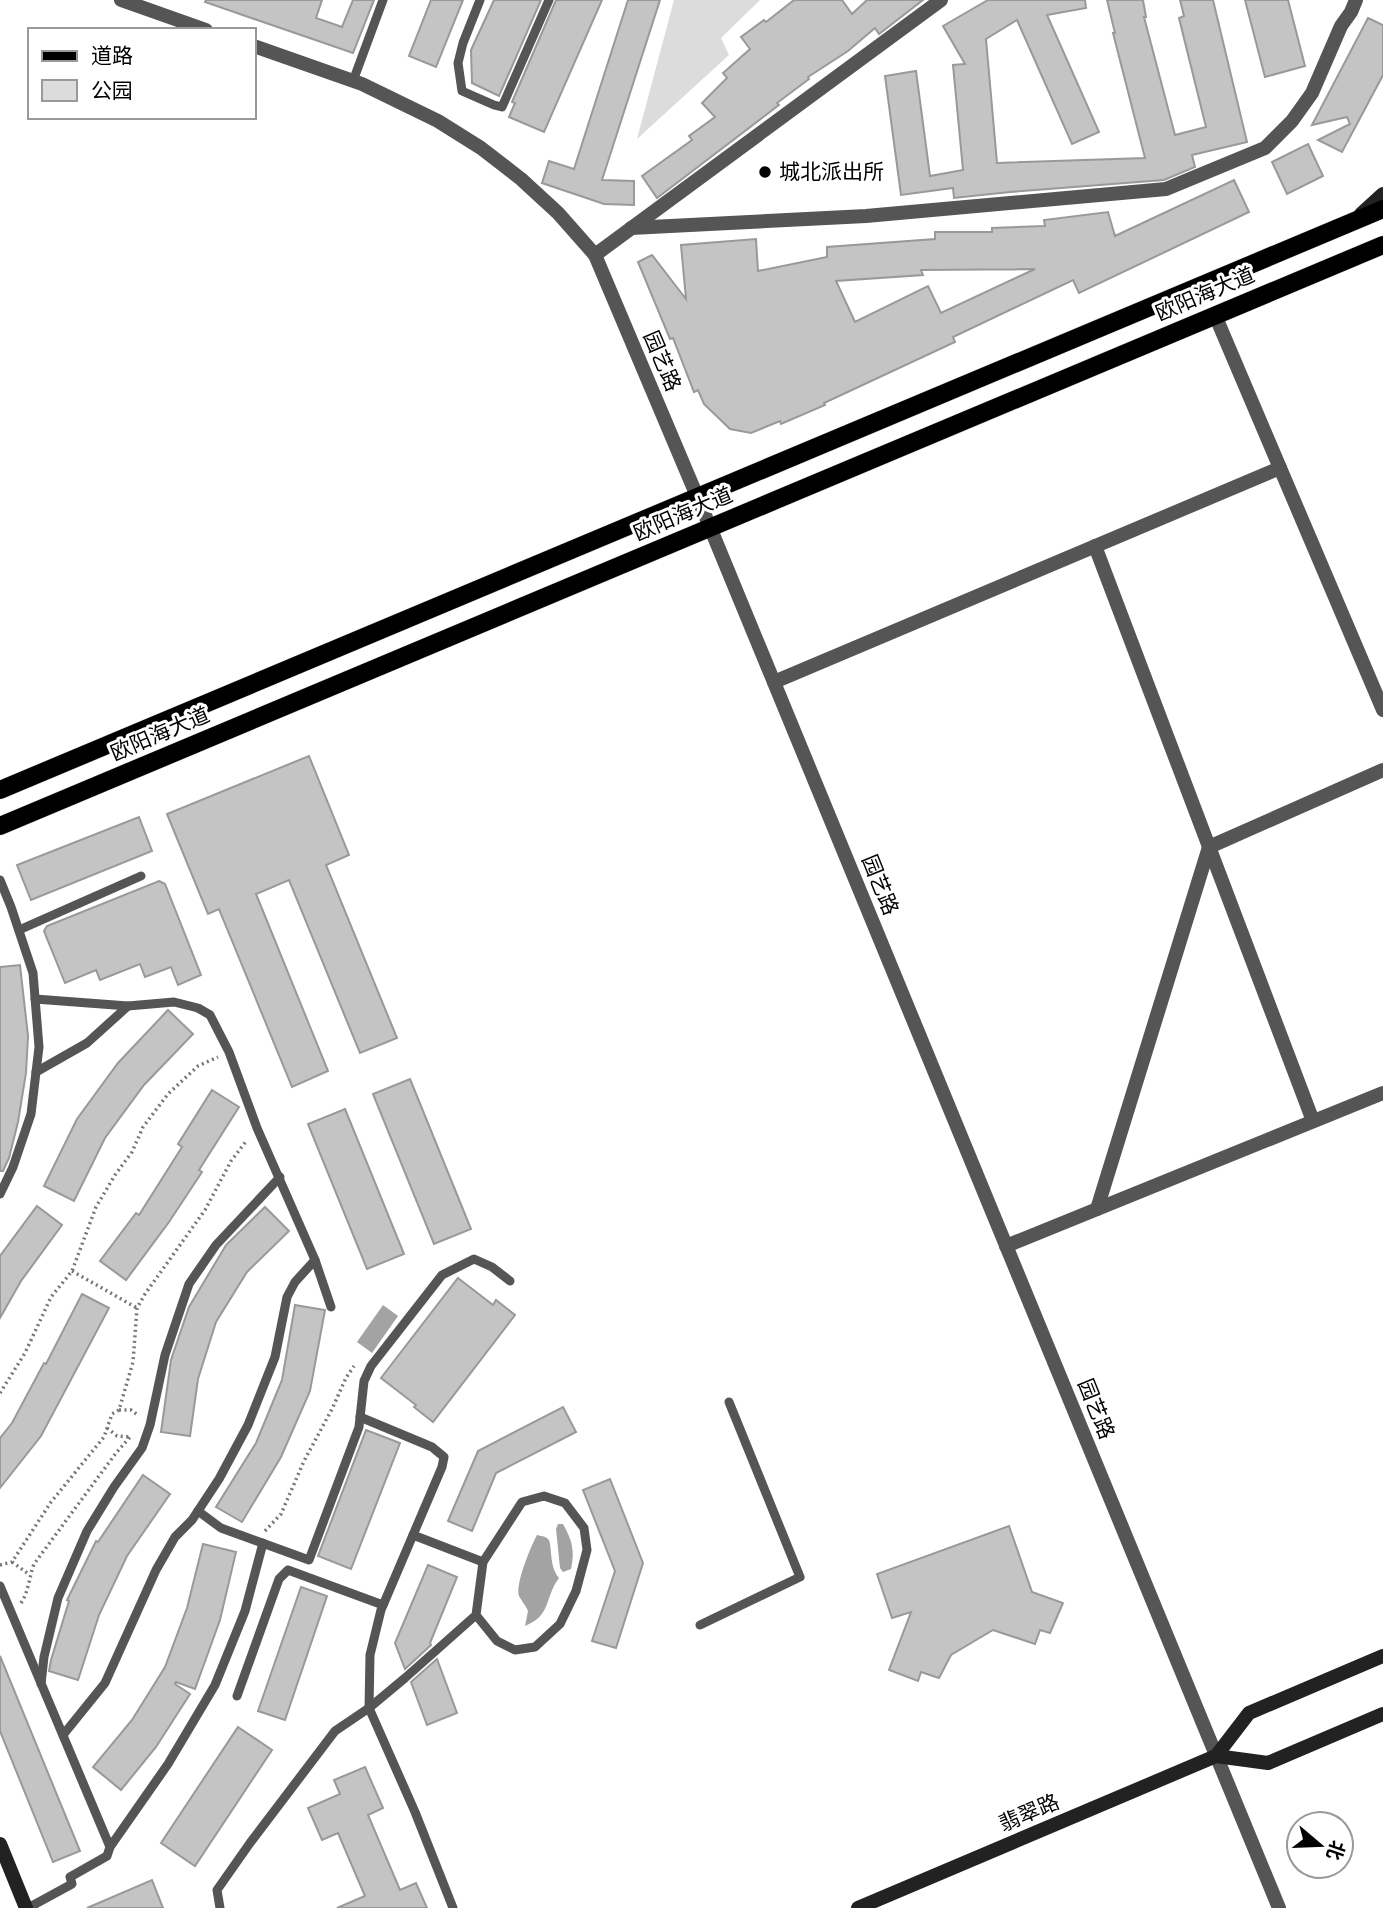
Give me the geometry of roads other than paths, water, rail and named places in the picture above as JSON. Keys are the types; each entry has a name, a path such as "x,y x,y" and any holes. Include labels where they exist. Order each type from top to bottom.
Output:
{"main road":[{"path":"1351,223 1383,194"},
{"name":"欧阳海大道","path":"0,790 1383,209"},
{"name":"欧阳海大道","path":"0,826 1383,246"},
{"path":"1383,1656 1248,1713 1216,1756 1268,1763 1383,1714"},
{"name":"翡翠路","path":"858,1908 1216,1756"},
{"path":"0,1844 27,1908"}],"street":[{"path":"121,0 200,28"},
{"path":"595,255 941,0"},
{"path":"631,228 866,216 1166,189 1265,148 1292,121 1312,93 1356,0"},
{"name":"园艺路","path":"256,47 353,81 438,121 481,148 521,179 595,255 710,527 1279,1908"},
{"path":"1215,315 1383,710"},
{"path":"774,682 1280,468"},
{"path":"1095,547 1313,1121"},
{"path":"1097,1209 1209,847 1383,770"},
{"path":"1006,1245 1383,1093"}],"lane":[{"path":"353,81 383,0"},
{"path":"480,0 458,63 462,91 502,107 550,0"},
{"path":"19,930 141,876"},
{"path":"0,880 33,973 39,1047 31,1114 13,1167 0,1194"},
{"path":"35,999 128,1006 174,1002 198,1008 210,1015 229,1052 257,1128 315,1260 331,1307"},
{"path":"36,1072 87,1043 128,1006"},
{"path":"41,1684 44,1657 58,1598 88,1531 114,1487 142,1448 150,1425 165,1355 189,1284 216,1245 280,1177"},
{"path":"198,1511 221,1528 309,1560 359,1427 364,1381 372,1366 442,1275 474,1259 492,1267 510,1281"},
{"path":"63,1735 105,1684 156,1570 175,1537 192,1520 219,1479 248,1425 275,1357 287,1297 295,1282 315,1260"},
{"path":"700,1625 800,1577 729,1402"},
{"path":"360,1417 432,1447 444,1457 383,1605 370,1655 369,1708 415,1812 453,1908"},
{"path":"220,1908 217,1891 335,1731 369,1708 476,1615 483,1562 522,1502 544,1496 565,1503 584,1528 587,1550 576,1591 560,1624 535,1647 515,1650 497,1642 476,1615"},
{"path":"413,1535 483,1562"},
{"path":"27,1908 72,1884 70,1877 107,1856 110,1847 168,1764 215,1685 245,1611 260,1542"},
{"path":"237,1696 279,1578 288,1570 383,1605"},
{"path":"0,1586 110,1847"}],"place":[{"name":"城北派出所","path":"765,172"}]}
